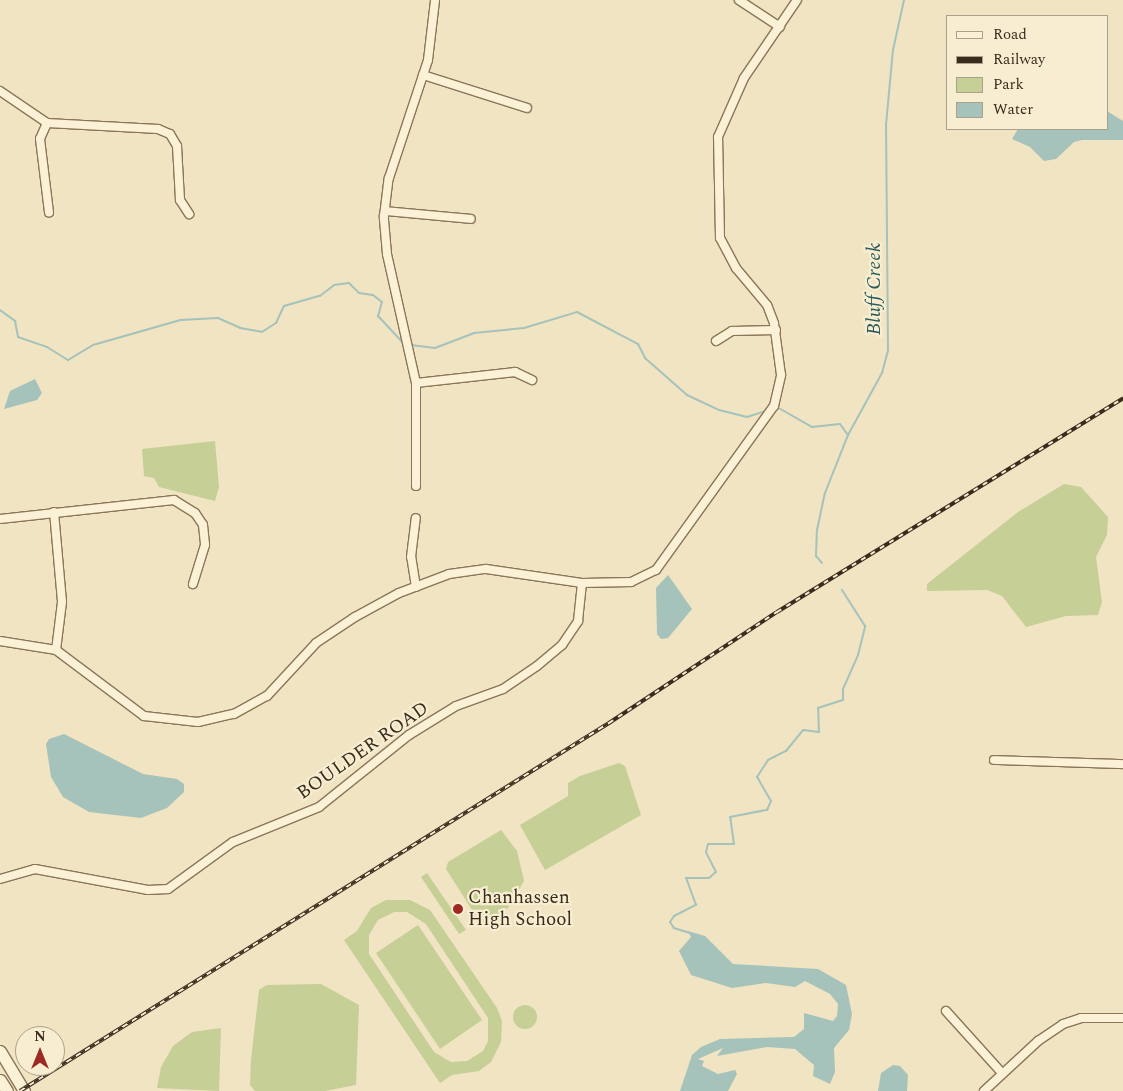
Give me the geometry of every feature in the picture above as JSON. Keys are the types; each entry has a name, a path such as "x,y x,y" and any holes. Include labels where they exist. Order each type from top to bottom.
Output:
{"main road":[{"path":"0,1050 24,1091"},
{"path":"0,1080 7,1091"}],"street":[{"path":"416,486 416,383 387,254 385,211 389,178 423,75 435,0"},
{"path":"740,0 780,27"},
{"path":"0,641 56,650 144,716 198,722 234,714 267,696 316,643 355,616 416,587 449,574 486,569 582,583 631,582 656,570 683,536 774,406 781,375 776,330 767,305 736,268 720,238 718,137 744,78 798,0"},
{"path":"423,75 527,108"},
{"path":"0,91 48,123 158,128 170,134 176,146 180,200 189,214"},
{"path":"48,123 40,139 49,212"},
{"path":"385,211 471,219"},
{"path":"716,341 732,331 776,330"},
{"path":"416,383 515,372 532,380"},
{"path":"0,519 174,500 195,513 203,525 205,545 193,584"},
{"path":"54,512 62,602 56,650"},
{"path":"416,518 411,557 416,587"},
{"name":"BOULDER ROAD","path":"0,878 35,869 148,890 168,889 233,842 318,807 409,735 456,706 503,689 537,666 562,645 578,621 582,583"},
{"path":"994,760 1123,764"},
{"path":"946,1010 1002,1073"},
{"path":"984,1091 1002,1073 1063,1024 1081,1018 1123,1018"}],"green space":[{"path":"215,441 219,487 215,501 159,487 154,478 144,476 142,449"},
{"path":"1064,484 1081,487 1108,517 1107,535 1096,557 1102,602 1098,615 1066,616 1026,627 1002,596 987,590 927,591 927,584 1018,512"},
{"path":"619,763 625,766 641,815 545,870 520,825 568,796 568,783 580,776"},
{"path":"501,830 517,851 524,881 508,908 481,924 446,869 448,862"},
{"path":"427,873 466,930 459,934 421,877"},
{"path":"386,900 410,900 430,910 497,1008 502,1021 501,1042 491,1062 479,1071 452,1075 440,1083 344,940 357,931 371,908","holes":["394,912 407,912 426,924 488,1018 488,1041 483,1051 467,1061 451,1062 434,1052 369,954 369,935 378,920"]},
{"path":"418,925 482,1020 440,1049 376,953"},
{"path":"321,984 359,1005 356,1085 325,1091 255,1091 250,1085 251,1059 259,990 267,985"},
{"path":"525,1005 533,1009 537,1017 533,1025 525,1029 517,1025 513,1017 517,1009"},
{"path":"221,1028 219,1091 157,1088 161,1067 173,1046 192,1032"}],"water":[{"path":"1108,112 1123,121 1123,140 1082,140 1074,142 1056,159 1044,161 1030,147 1012,139 1017,130 1108,130"},
{"path":"35,379 42,393 37,400 4,409 10,391"},
{"path":"668,575 692,609 668,638 661,639 657,634 656,588"},
{"path":"64,734 143,774 177,779 184,784 184,792 167,808 141,818 89,812 63,797 51,777 46,744 49,739"},
{"path":"688,931 705,936 733,964 818,969 846,985 852,1014 849,1030 834,1048 835,1072 830,1084 813,1076 814,1065 795,1049 767,1047 717,1056 723,1048 698,1059 704,1061 702,1066 718,1074 735,1070 737,1074 728,1091 680,1091 692,1055 701,1047 720,1039 794,1037 804,1029 804,1013 833,1021 837,1016 838,1004 830,994 805,981 795,987 766,983 732,988 691,975 679,951 691,937"},
{"path":"893,1065 900,1066 908,1075 907,1091 878,1091 881,1073"}],"waterway":[{"name":"Bluff Creek","path":"822,563 816,556 817,530 825,493 848,435 882,373 888,351 886,125 893,50 904,0"},
{"path":"0,310 15,321 18,337 47,347 68,360 93,345 180,320 218,318 240,328 262,332 276,323 284,306 320,296 334,285 349,283 359,293 373,295 382,302 378,316 404,344"},
{"path":"411,345 435,348 474,333 524,328 577,312 638,344 645,358 687,395 719,410 747,417 768,410"},
{"path":"777,407 812,427 840,424 848,435"},
{"name":"Bluff Creek","path":"690,933 674,928 670,922 674,916 696,905 686,878 709,878 716,872 706,852 708,844 734,844 730,817 767,810 771,801 757,777 768,760 786,751 803,730 819,732 818,708 843,700 843,689 858,655 865,626 842,590"}],"railway":[{"path":"20,1091 609,723 777,612 1123,398"}],"place":[{"name":"Chanhassen High School","path":"458,909"}]}
